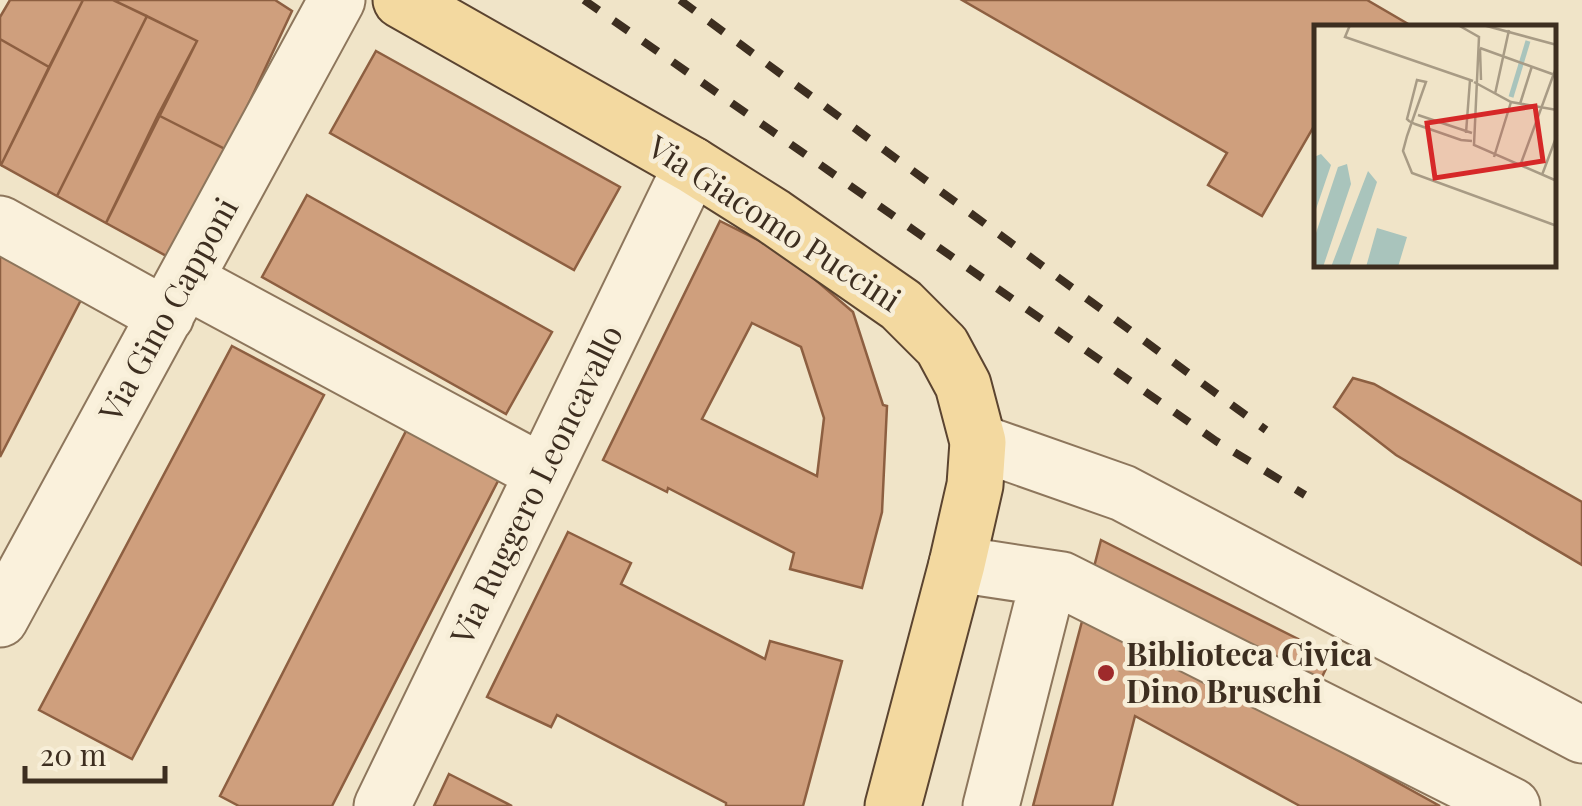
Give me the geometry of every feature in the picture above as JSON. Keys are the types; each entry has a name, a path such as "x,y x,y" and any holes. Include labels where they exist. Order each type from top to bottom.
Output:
{"main road":[{"name":"Via Giacomo Puccini","path":"401,0 692,165 774,216 902,305 942,346 963,386 978,442 975,485 892,806"}],"street":[{"name":"Via Gino Capponi","path":"0,619 20,536 175,298 337,0"},
{"name":"Via Ruggero Leoncavallo","path":"382,806 692,165"},
{"path":"0,224 175,298 543,474"},
{"path":"978,442 1124,493 1582,735"},
{"path":"957,564 1062,580 1512,806"},
{"path":"991,806 1049,578"}],"building":[{"path":"10,0 83,0 49,67 0,39 0,17"},
{"path":"83,0 113,0 147,16 57,196 1,165"},
{"path":"113,0 275,0 292,11 227,150 158,115 197,41"},
{"path":"962,0 1367,0 1410,25 1314,25 1314,126 1262,216 1208,185 1227,153"},
{"path":"147,16 197,41 106,223 57,196"},
{"path":"0,39 49,67 1,165 0,164"},
{"path":"376,51 620,187 574,270 330,133"},
{"path":"158,115 227,150 170,258 106,223"},
{"path":"307,195 552,332 506,414 262,277"},
{"path":"720,221 784,253 853,312 883,405 887,406 882,512 862,588 790,569 794,553 668,488 667,492 603,460","holes":["752,323 801,347 824,418 817,476 702,419"]},
{"path":"0,253 83,296 0,457"},
{"path":"232,346 324,395 132,759 39,710"},
{"path":"1353,378 1374,384 1582,502 1582,565 1396,455 1334,407"},
{"path":"407,429 500,477 332,806 239,806 220,796"},
{"path":"568,532 631,563 621,584 765,659 770,641 842,661 803,806 726,806 557,715 551,727 487,697"},
{"path":"1101,540 1332,656 1311,700 1088,590"},
{"path":"1085,610 1440,806 1300,806 1135,716 1112,806 1033,806"},
{"path":"449,774 512,806 434,806"}],"railway":[{"path":"584,0 1216,441 1305,495"},
{"path":"680,0 1266,430"}],"place":[{"name":"Biblioteca Civica Dino Bruschi","path":"1106,673"}]}
